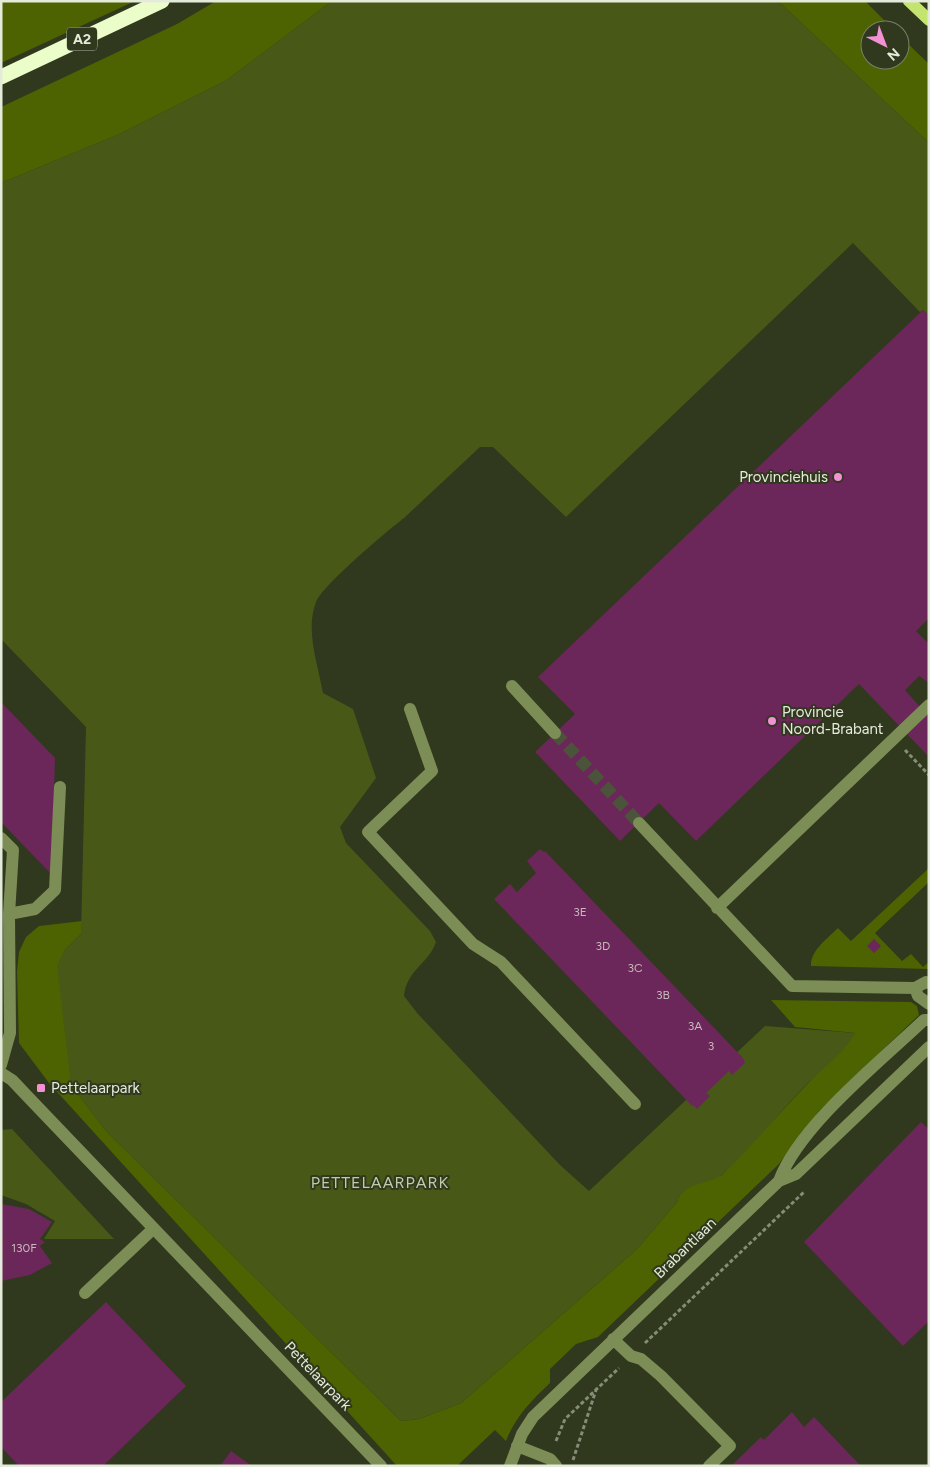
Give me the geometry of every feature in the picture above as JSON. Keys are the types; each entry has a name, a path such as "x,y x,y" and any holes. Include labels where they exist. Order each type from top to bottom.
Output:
{"highway":[{"name":"A2","path":"1,77 162,1"}],"main road":[{"path":"909,1 929,20"}],"street":[{"path":"512,686 555,733"},
{"path":"717,908 929,705"},
{"path":"410,709 432,772 368,832 473,944 501,962 635,1104"},
{"path":"9,914 35,909 55,890 60,787"},
{"path":"639,823 792,986 915,988 926,982 929,983"},
{"path":"1,838 13,850 9,914 10,1033 1,1065"},
{"path":"915,988 918,996 929,1004"},
{"name":"Brabantlaan","path":"779,1181 785,1164 825,1114 924,1020 929,1020"},
{"name":"Brabantlaan","path":"613,1339 779,1181 796,1174 929,1047"},
{"name":"Pettelaarpark","path":"1,1074 12,1080 382,1466"},
{"path":"85,1293 153,1229"},
{"path":"510,1466 517,1446 533,1417 613,1339 631,1356 641,1359 660,1376 730,1446 709,1466"},
{"path":"517,1446 550,1460 556,1466"}],"path":[{"path":"894,739 929,775"},
{"path":"645,1343 780,1215"},
{"path":"557,1437 565,1419 619,1368"},
{"path":"572,1464 596,1390"}],"shaded area":[{"path":"1,1 135,1 1,63"},
{"path":"216,1 332,1 227,80 122,133 1,183 1,107 177,24"},
{"path":"332,1 778,1 929,143 929,316 923,310 920,312 853,243 566,517 493,447 480,447 404,518 342,571 316,602 313,613 312,636 323,693 353,709 376,778 340,827 346,843 430,931 436,942 428,956 409,979 404,996 418,1014 560,1165 589,1191 765,1026 855,1033 838,1055 803,1088 724,1173 712,1180 685,1190 637,1249 461,1403 419,1419 401,1421 107,1132 71,1085 57,966 64,951 81,934 86,727 1,639 1,183 122,133 227,80"},
{"path":"778,1 865,1 884,20 860,20 860,70 910,70 910,46 929,64 929,143"},
{"path":"929,868 929,882 875,933 902,961 911,954 923,967 929,962 929,969 811,966 811,960 816,950 838,928 851,941"},
{"path":"82,921 81,934 64,951 71,1085 107,1132 401,1421 419,1419 461,1403 637,1249 684,1191 702,1181 722,1175 855,1033 795,1027 771,1000 911,1002 917,1006 919,1015 820,1110 779,1164 598,1337 576,1344 550,1369 550,1383 525,1409 514,1424 506,1441 495,1430 457,1466 397,1466 49,1083 19,1043 17,972 19,952 26,937 39,926"},
{"path":"12,1129 114,1239 44,1239 55,1221 26,1204 1,1195 1,1130"}],"building":[{"name":"Provinciehuis","path":"923,310 929,316 929,618 916,631 929,644 929,683 919,676 905,690 929,717 929,757 859,684 696,841 659,803 620,841 535,752 575,714 538,677"},
{"path":"1,702 55,758 52,875 1,822"},
{"path":"540,849 545,851 743,1058 745,1063 732,1075 729,1071 706,1093 710,1096 697,1109 692,1106 494,899 510,884 517,892 536,873 527,861"},
{"path":"874,939 881,946 874,953 867,946"},
{"path":"921,1122 929,1129 929,1321 903,1346 804,1242"},
{"path":"1,1204 29,1209 52,1222 40,1239 45,1242 40,1246 52,1263 30,1275 1,1281"},
{"path":"106,1302 186,1386 103,1466 19,1466 1,1447 1,1402"},
{"path":"792,1412 804,1427 814,1417 860,1465 731,1466 761,1437 764,1440"},
{"path":"231,1451 252,1466 220,1466"}],"tunnel":[{"path":"555,733 639,823"}],"place":[{"name":"Provinciehuis","path":"838,477"},
{"name":"Provincie Noord-Brabant","path":"772,721"},
{"name":"Pettelaarpark","path":"41,1088"}],"district":[{"name":"PETTELAARPARK","path":"380,1182"}]}
